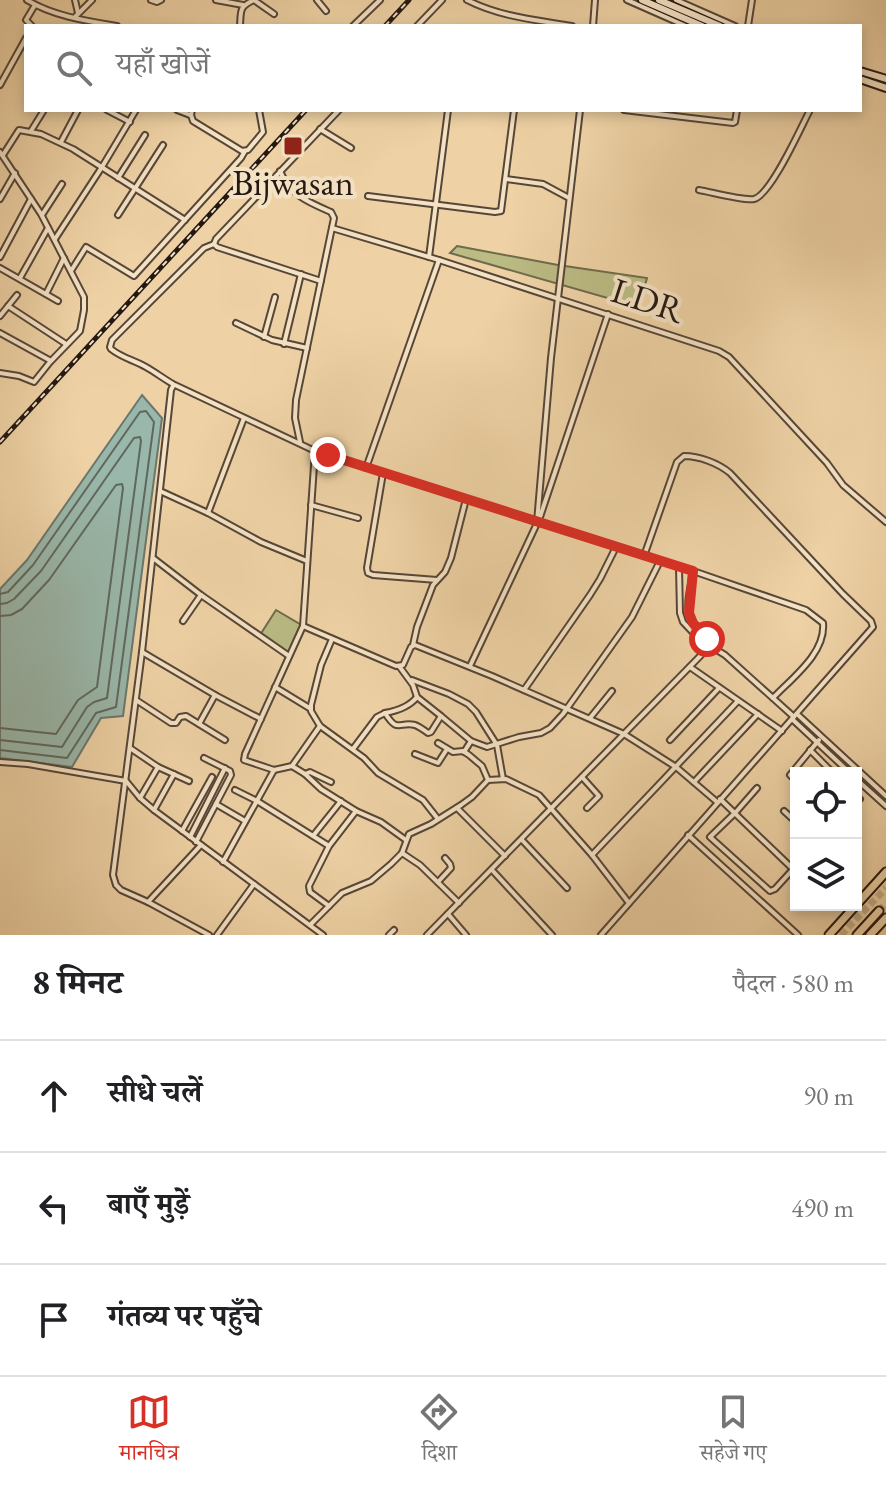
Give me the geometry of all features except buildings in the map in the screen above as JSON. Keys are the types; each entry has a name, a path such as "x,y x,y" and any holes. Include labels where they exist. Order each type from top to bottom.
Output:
{"highway":[{"path":"829,935 886,872"},
{"path":"857,935 879,911"},
{"path":"870,935 886,918"}],"main road":[{"path":"642,0 697,24"},
{"path":"659,0 715,24"},
{"path":"862,72 886,79"},
{"path":"862,80 886,88"}],"street":[{"path":"27,0 35,5 110,24"},
{"path":"75,0 76,15"},
{"path":"76,15 92,0"},
{"path":"151,0 161,0"},
{"path":"216,0 243,5 254,0 274,14"},
{"path":"317,0 326,11"},
{"path":"355,24 380,0"},
{"path":"419,24 442,0"},
{"path":"467,0 507,15 560,24"},
{"path":"593,24 595,0"},
{"path":"627,0 681,24"},
{"path":"676,0 730,24"},
{"path":"748,24 752,0"},
{"path":"30,24 26,20 35,5"},
{"path":"240,24 243,5"},
{"path":"0,85 24,42"},
{"path":"17,55 24,58"},
{"path":"31,131 43,112"},
{"path":"61,142 77,112"},
{"path":"111,112 130,122"},
{"path":"55,239 135,112"},
{"path":"191,112 193,121 245,151"},
{"path":"71,271 86,247 134,276 263,132 259,112"},
{"path":"337,112 214,244 204,248 162,288 112,340 110,347 115,353 141,364 175,385 315,451 806,610 823,623 822,639 817,649 773,698"},
{"path":"429,257 448,112"},
{"path":"368,196 499,212 503,209 514,112"},
{"path":"537,522 580,112"},
{"path":"641,112 733,123 737,112"},
{"path":"699,190 757,198 774,179 809,112"},
{"path":"320,129 351,148"},
{"path":"0,373 34,382 80,331 85,303 42,215 2,153 18,131 31,131 61,142 185,220"},
{"path":"118,178 145,135"},
{"path":"118,215 163,145"},
{"path":"280,171 296,195 333,215 295,407 300,442"},
{"path":"0,199 15,173"},
{"path":"506,179 543,184 569,198"},
{"path":"42,215 62,184"},
{"path":"0,257 31,198"},
{"path":"20,278 48,227"},
{"name":"LDR","path":"332,228 719,351 729,357 827,463 843,485 886,522"},
{"path":"214,244 321,281"},
{"path":"46,294 64,258"},
{"path":"366,468 439,260"},
{"path":"0,268 58,301"},
{"path":"284,344 301,274"},
{"path":"0,316 17,295"},
{"path":"264,337 275,297"},
{"path":"8,306 67,345"},
{"path":"470,666 542,513 608,314"},
{"path":"236,323 264,337 307,348"},
{"path":"0,333 51,361"},
{"path":"175,385 171,390 142,652 113,870 114,881 121,890 209,935"},
{"path":"208,513 244,418"},
{"path":"315,451 303,626 244,760 274,770 292,766 320,726"},
{"path":"601,935 869,633 873,624 730,473 720,466 690,456 680,459 644,556"},
{"path":"383,473 368,573 437,580"},
{"path":"160,491 261,542 307,561"},
{"path":"399,666 405,662 437,580 445,572 451,558 466,499"},
{"path":"311,505 358,518"},
{"path":"524,690 595,587 616,547"},
{"path":"153,558 289,656"},
{"path":"303,626 399,666 410,679 417,697 471,741 483,747 497,745 547,731 632,617 660,561"},
{"path":"679,567 681,619 699,639 725,655 794,717 844,767"},
{"path":"693,571 689,613 709,644"},
{"path":"183,621 201,595"},
{"path":"311,709 321,665 332,639"},
{"path":"427,935 709,644"},
{"path":"413,645 470,666 624,734 676,767 736,812 790,862"},
{"path":"142,652 261,719"},
{"path":"690,667 782,731"},
{"path":"410,679 449,694 476,712 497,745 503,779"},
{"path":"275,687 311,709 320,726 353,749 378,773 423,800 439,819"},
{"path":"670,740 719,688"},
{"path":"590,718 612,691"},
{"path":"199,724 215,695"},
{"path":"353,749 377,717 413,702 417,697"},
{"path":"136,700 171,723 176,723 183,716 225,740"},
{"path":"592,855 738,701"},
{"path":"385,713 396,725 414,725 428,733 441,716"},
{"path":"694,782 758,714"},
{"path":"794,717 822,737 886,796"},
{"path":"796,767 822,737"},
{"path":"464,752 471,741"},
{"path":"438,743 453,752 464,752 482,766 488,780"},
{"path":"130,748 158,767 189,781"},
{"path":"415,754 438,763 447,749"},
{"path":"810,750 827,767"},
{"path":"148,902 199,843 231,775 230,771 204,758"},
{"path":"0,762 126,781 154,810 323,935"},
{"path":"292,766 321,789 356,811 381,822 406,840"},
{"path":"140,798 158,767"},
{"path":"190,837 225,768"},
{"path":"223,862 274,770"},
{"path":"305,774 310,772 331,782"},
{"path":"154,810 174,774"},
{"path":"182,831 212,777"},
{"path":"582,777 599,796 587,808"},
{"path":"310,925 342,893 376,878 402,853 411,833 457,808 488,780 503,779 535,792 592,855 629,903"},
{"path":"862,784 886,806"},
{"path":"757,788 710,837 770,891 790,872"},
{"path":"235,790 329,846"},
{"path":"203,796 245,821"},
{"path":"313,836 341,801"},
{"path":"457,808 505,856"},
{"path":"329,906 309,890 329,846 356,811"},
{"path":"784,811 790,816"},
{"path":"688,835 798,935"},
{"path":"521,840 567,888"},
{"path":"402,853 420,865 459,903"},
{"path":"438,882 451,868 445,858"},
{"path":"492,870 552,935"},
{"path":"217,935 254,884"},
{"path":"448,914 466,935"},
{"path":"389,935 394,930"}],"green space":[{"path":"457,246 647,278 639,307 450,253"},
{"path":"276,610 303,626 289,656 260,635"}],"water":[{"path":"142,395 162,418 123,716 101,718 72,767 0,758 0,589 27,560"}],"tunnel":[{"path":"841,935 886,888"},
{"path":"879,911 886,903"}],"railway":[{"path":"387,24 409,0"},
{"path":"0,442 304,112"}],"place":[{"name":"Bijwasan","path":"293,146"}],"route":[{"path":"328,455 693,571 689,613 693,623 707,639"}]}
